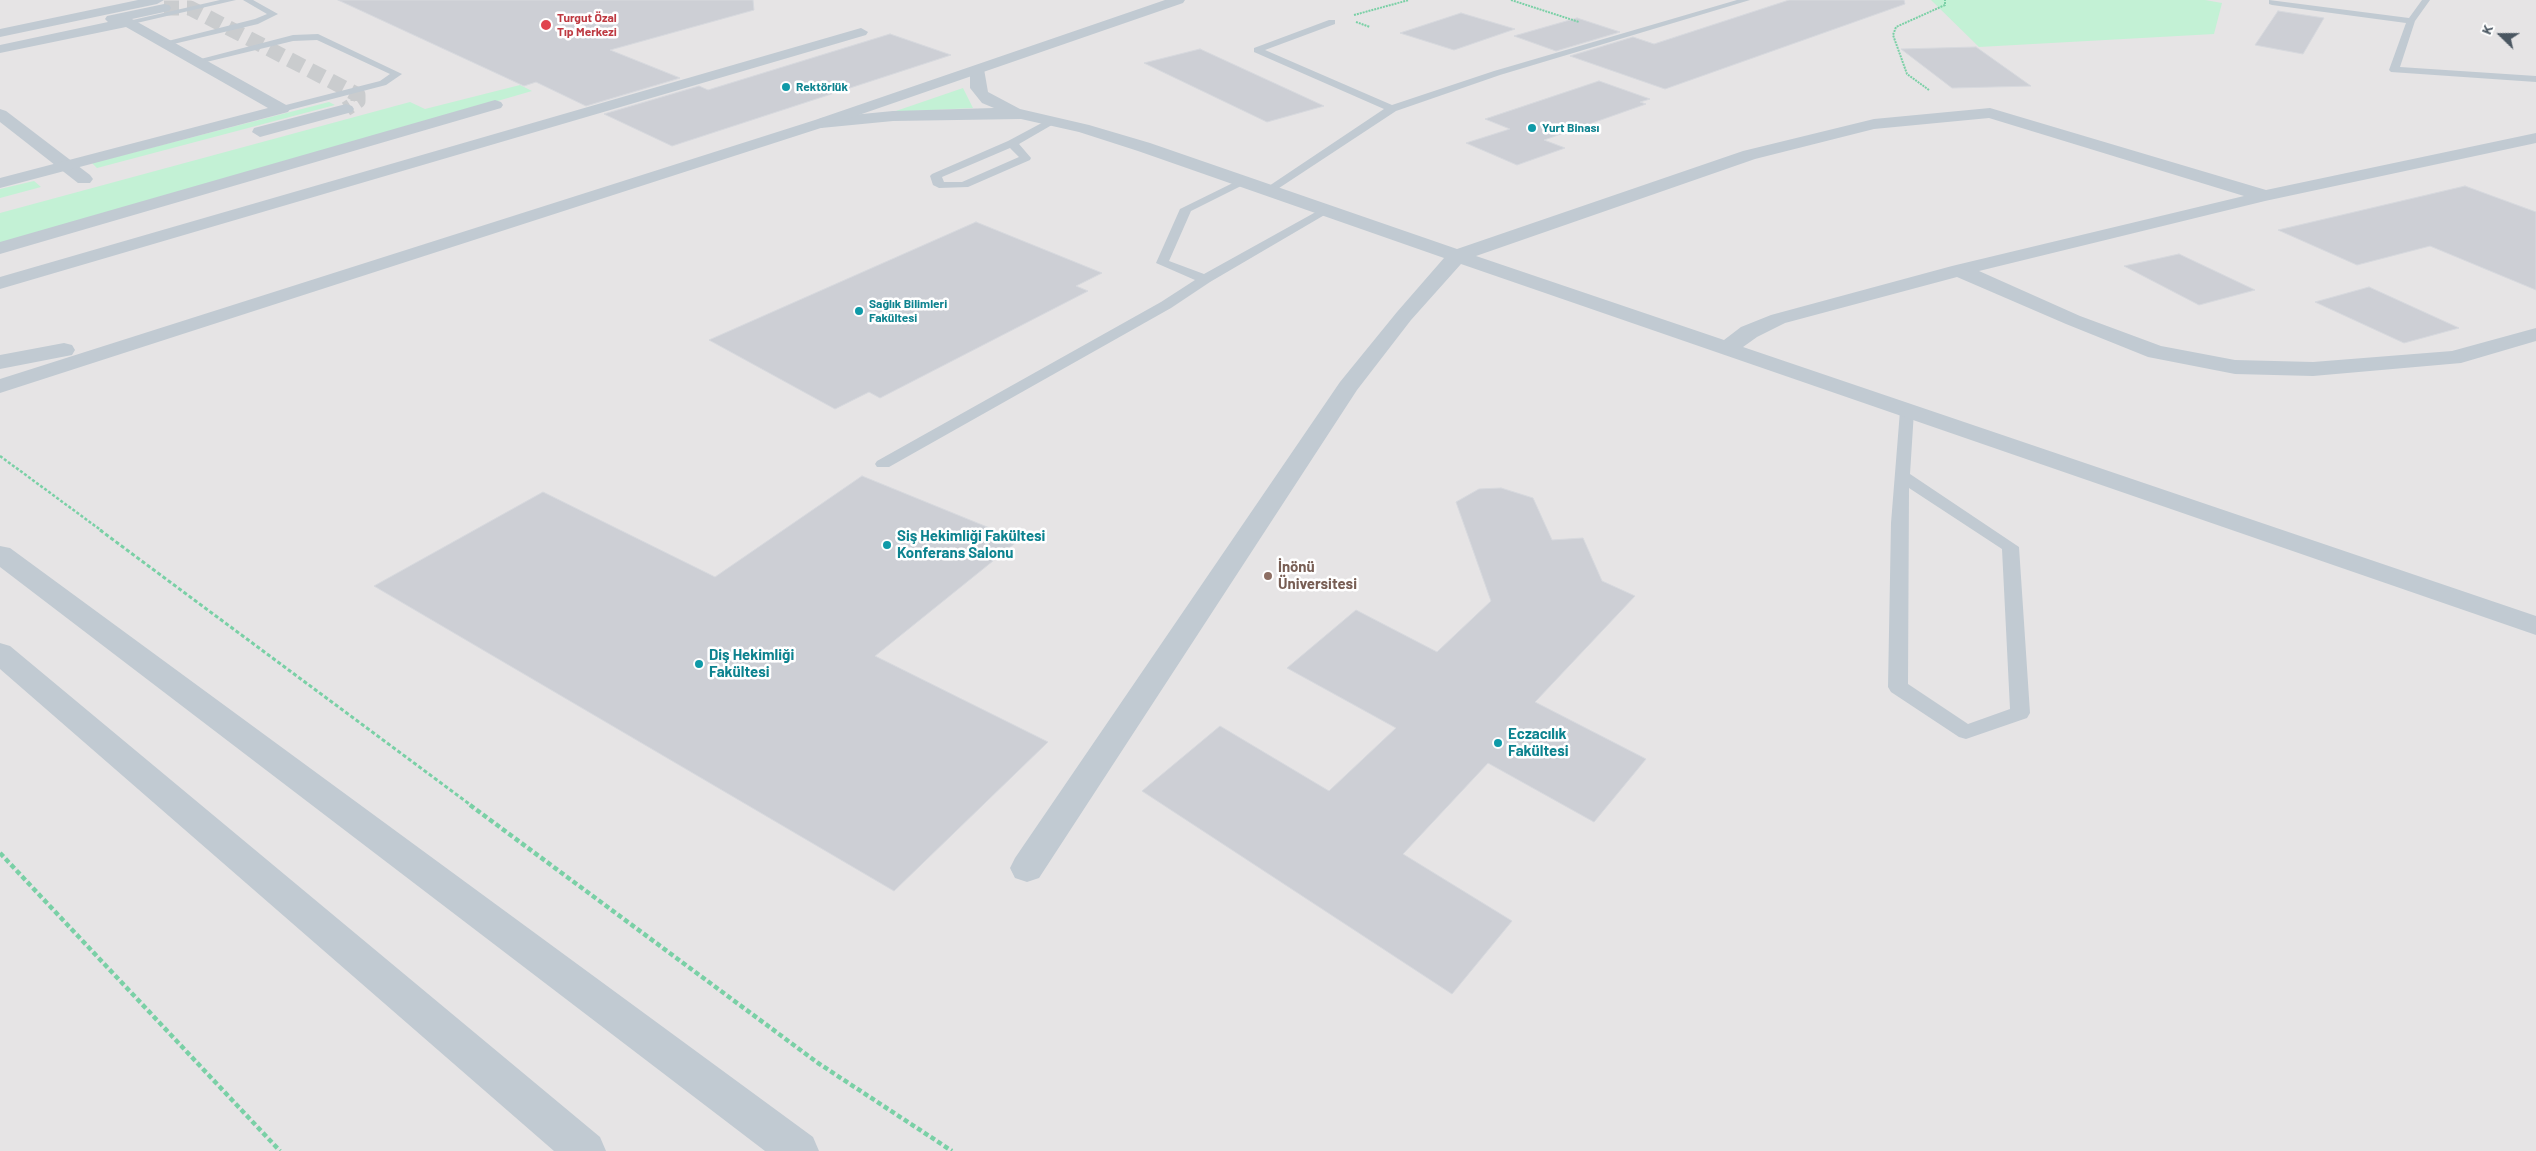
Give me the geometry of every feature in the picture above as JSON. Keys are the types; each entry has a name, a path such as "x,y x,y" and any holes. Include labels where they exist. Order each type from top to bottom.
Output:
{"street":[{"path":"0,386 821,123 1178,0"},
{"path":"0,33 122,4 161,4"},
{"path":"0,42 161,4"},
{"path":"0,49 128,22 282,109"},
{"path":"0,283 861,32"},
{"path":"977,69 978,88 981,94 997,105 1021,114 1053,120 1144,147 1906,411 2536,626"},
{"path":"0,248 495,105"},
{"path":"149,161 346,108"},
{"path":"0,183 282,109"},
{"path":"1027,868 1348,387 1404,316 1456,256 1749,154 1874,124 1990,113 2265,196"},
{"path":"0,114 84,179"},
{"path":"821,123 924,114 1021,114"},
{"path":"1726,349 1749,332 1778,319 1959,270 2265,196 2536,138"},
{"path":"65,184 102,174"},
{"path":"1959,270 2073,320 2156,352 2236,367 2314,369 2453,358 2536,334"},
{"path":"0,362 178,328"},
{"path":"0,554 798,1151"},
{"path":"0,654 585,1151"}],"lane":[{"path":"128,22 232,0"},
{"path":"165,43 258,21 274,14 247,0"},
{"path":"1269,190 1392,109 1497,73 1746,0"},
{"path":"2273,0 2272,2 2410,21"},
{"path":"2426,0 2410,21 2394,70 2536,79"},
{"path":"1332,22 1257,50 1392,109"},
{"path":"198,61 293,38 318,37 397,74 383,83 282,109"},
{"path":"1012,143 1026,158 964,185 939,185 936,176 1012,143 1053,120"},
{"path":"1205,279 1162,263 1186,209 1243,181"},
{"path":"884,464 1166,305 1205,279 1327,210"},
{"path":"1902,476 2010,547 2020,713 1966,732 1898,687 1899,523 1906,411"}],"path":[{"path":"1332,22 1409,0"},
{"path":"1511,0 1622,35"},
{"path":"1935,92 1925,88 1907,74 1894,35 1896,27 1945,5 1945,0"},
{"path":"0,456 818,1063 952,1151"},
{"path":"0,853 280,1151"}],"shaded area":[{"name":"İnönü Üniversitesi","path":"0,0 2536,0 2536,1151 0,1151"}],"green space":[{"path":"1931,0 2205,0 2222,3 2214,34 1979,47"},
{"path":"520,85 532,91 0,245 0,213 410,102 425,109"},
{"path":"963,88 973,108 893,112"},
{"path":"329,102 335,105 97,168 92,163"},
{"path":"34,181 41,187 0,198 0,189"}],"building":[{"name":"Turgut Özal Tıp Merkezi","path":"338,0 753,0 754,10 610,50 680,78 586,106 536,82 524,86"},
{"path":"1789,0 1904,0 1905,4 1665,89 1570,56 1633,37 1654,44"},
{"path":"2278,11 2324,18 2303,54 2255,45"},
{"path":"1461,13 1515,29 1454,50 1400,33"},
{"path":"1577,18 1620,32 1556,51 1514,36"},
{"name":"Rektörlük","path":"890,34 951,55 672,146 604,114 699,86 708,90"},
{"path":"1976,47 2031,86 1952,88 1901,49"},
{"path":"1200,49 1324,106 1267,122 1144,63"},
{"name":"Yurt Binası","path":"1599,81 1650,99 1640,102 1646,104 1544,140 1565,148 1517,165 1466,143 1510,129 1485,119"},
{"path":"2465,186 2536,212 2536,290 2430,246 2357,265 2278,230"},
{"name":"Sağlık Bilimleri Fakültesi","path":"976,222 1102,273 1076,286 1088,291 880,398 869,392 835,409 709,340"},
{"path":"2179,254 2255,290 2199,305 2124,266"},
{"path":"2369,287 2459,328 2404,343 2315,302"},
{"name":"Diş Hekimliği Fakültesi","path":"862,476 1019,540 875,656 1048,742 894,891 374,586 543,492 715,577"},
{"name":"Eczacılık Fakültesi","path":"1501,488 1533,498 1552,540 1583,538 1602,581 1635,596 1535,702 1646,759 1594,822 1488,763 1403,854 1512,921 1452,994 1142,791 1220,726 1329,791 1396,728 1287,668 1356,610 1437,652 1491,601 1456,502 1479,489"}],"tunnel":[{"path":"164,8 190,8 358,95 358,101 346,109"}],"place":[{"name":"Turgut Özal Tıp Merkezi","path":"546,25"},
{"name":"Rektörlük","path":"786,87"},
{"name":"Yurt Binası","path":"1532,128"},
{"name":"Sağlık Bilimleri Fakültesi","path":"859,311"},
{"name":"Siş Hekimliği Fakültesi Konferans Salonu","path":"887,545"},
{"name":"İnönü Üniversitesi","path":"1268,576"},
{"name":"Diş Hekimliği Fakültesi","path":"699,664"},
{"name":"Eczacılık Fakültesi","path":"1498,743"}]}
